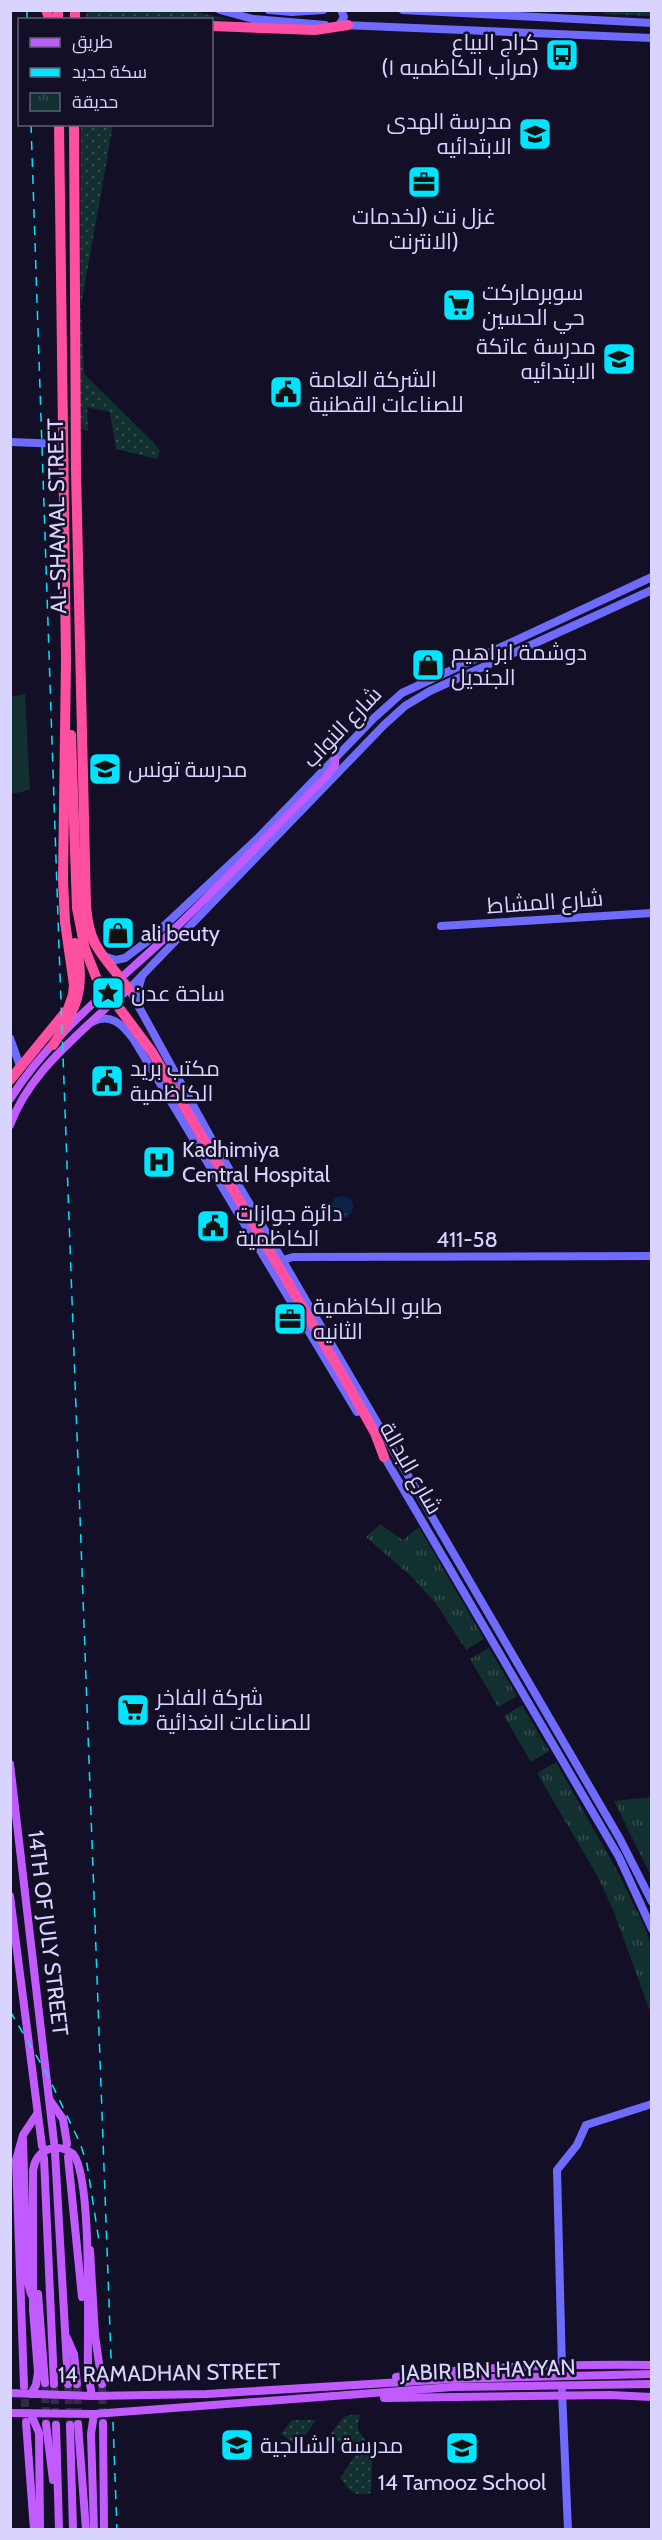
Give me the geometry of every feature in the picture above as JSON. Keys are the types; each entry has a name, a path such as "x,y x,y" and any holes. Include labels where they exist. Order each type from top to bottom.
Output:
{"highway":[{"path":"213,26 315,30 343,25"},
{"name":"AL-SHAMAL STREET","path":"59,126 66,660"},
{"path":"74,126 75,441 83,842 87,925 94,946 121,982"},
{"path":"66,660 78,915 81,936 92,970 104,990 152,1052 375,1433 384,1457"},
{"path":"10,1080 68,1009 74,995 64,922 66,660"},
{"path":"53,1045 73,1012 81,978 71,913 69,799 72,769"}],"main road":[{"path":"220,10 254,19 343,25 466,28 651,38"},
{"path":"269,10 292,12 323,10"},
{"path":"341,10 344,17 343,25"},
{"path":"403,10 479,14 499,12 651,23"},
{"path":"552,10 558,17"},
{"path":"465,13 471,20 466,28"},
{"path":"479,14 475,22 479,29"},
{"path":"585,18 591,26 586,35"},
{"path":"604,36 600,27 607,19"},
{"path":"10,442 63,444"},
{"name":"شارع النواب","path":"129,956 210,884 306,790 390,702 411,688 422,685 651,577"},
{"name":"شارع النواب","path":"121,982 144,973 398,712 430,691 651,590"},
{"path":"390,702 398,712"},
{"path":"10,1098 53,1045 227,878 330,773 335,765 335,758"},
{"name":"شارع المشاط","path":"441,926 651,913"},
{"path":"106,960 129,956 128,967"},
{"path":"134,974 144,973 138,990 143,1012"},
{"path":"117,999 121,982"},
{"name":"شارع البدالة","path":"121,982 143,1012 169,1064 629,1854 651,1902"},
{"path":"10,1125 20,1104 58,1052 108,1006"},
{"name":"شارع البدالة","path":"89,1024 95,1020 110,1019 124,1026 128,1032 384,1457 619,1857 651,1929"},
{"path":"10,1038 20,1066"},
{"name":"411-58","path":"283,1260 293,1257 651,1257"},
{"path":"486,1633 497,1627"},
{"name":"14TH OF JULY STREET","path":"10,1764 54,2142"},
{"name":"14TH OF JULY STREET","path":"10,1896 42,2146"},
{"path":"49,2099 63,2119 67,2144"},
{"path":"562,2370 557,2170 577,2145 586,2125 651,2104"},
{"path":"24,2386 16,2170 17,2152 23,2135 37,2114"},
{"path":"23,2135 27,2286 33,2297"},
{"path":"31,2394 38,2375 33,2297 33,2171 36,2160 46,2149 64,2148 73,2154 80,2166 86,2244 88,2373 92,2396"},
{"path":"55,2152 65,2336 72,2384"},
{"path":"68,2157 82,2297 86,2311"},
{"path":"33,2234 37,2244 39,2306 50,2383 44,2158"},
{"path":"86,2244 92,2256 95,2335 102,2384"},
{"path":"328,2386 451,2370 544,2365 651,2366"},
{"name":"JABIR IBN HAYYAN","path":"328,2386 464,2379 651,2374"},
{"name":"JABIR IBN HAYYAN","path":"327,2398 453,2387 651,2384"},
{"name":"14 RAMADHAN STREET","path":"10,2393 92,2396 207,2394 328,2386"},
{"path":"562,2391 568,2529"},
{"path":"327,2398 610,2395 651,2397"},
{"name":"14 RAMADHAN STREET","path":"10,2413 94,2414 327,2398"},
{"path":"31,2414 39,2433 42,2527"},
{"path":"94,2414 91,2434 95,2527"},
{"path":"26,2422 34,2529"},
{"path":"103,2423 104,2529"},
{"path":"51,2425 58,2529"},
{"path":"73,2529 74,2425 86,2529"}],"green space":[{"path":"87,11 190,11 232,20 86,18"},
{"path":"602,11 651,11 651,16 605,14"},
{"path":"81,126 113,126 81,306 84,374 160,451 157,459 116,449 110,412 87,407 88,431 80,428"},
{"path":"25,694 30,790 11,794 11,697"},
{"path":"380,1524 403,1540 419,1527 484,1639 466,1650 437,1605 412,1577 366,1537"},
{"path":"489,1648 517,1696 498,1707 470,1659"},
{"path":"522,1705 549,1751 531,1762 504,1716"},
{"path":"556,1762 620,1876 646,1930 651,1946 651,2014 614,1912 598,1877 537,1773"},
{"path":"651,1797 652,1876 614,1801"},
{"path":"361,2414 358,2427 370,2447 372,2468 371,2493 360,2494 350,2490 340,2478 355,2456 330,2434 345,2416"},
{"path":"292,2420 316,2420 298,2446 281,2434"}],"water":[{"path":"342,1196 350,1199 353,1207 350,1215 342,1218 334,1215 331,1207 334,1199"}],"tunnel":[{"path":"45,2383 46,2424"},
{"path":"54,2384 56,2425"},
{"path":"68,2384 70,2425"},
{"path":"77,2384 78,2424"},
{"path":"102,2384 103,2419"},
{"path":"24,2387 26,2419"}],"railway":[{"path":"27,10 27,18"},
{"path":"31,126 112,2384"},
{"path":"10,2011 47,2074 80,2143 87,2164 99,2241"},
{"path":"113,2422 117,2530"}],"place":[{"name":"كراج البياع (مراب الكاظميه ١)","path":"562,55"},
{"name":"مدرسة الهدى الابتدائيه","path":"535,134"},
{"name":"غزل نت (لخدمات الانترنت)","path":"424,182"},
{"name":"سوبرماركت حي الحسين","path":"459,305"},
{"name":"مدرسة عاتكة الابتدائيه","path":"619,359"},
{"name":"الشركة العامة للصناعات القطنية","path":"286,392"},
{"name":"دوشمة ابراهيم الجنديل","path":"428,665"},
{"name":"مدرسة تونس","path":"105,769"},
{"name":"ali beuty","path":"118,933"},
{"name":"ساحة عدن","path":"108,993"},
{"name":"مكتب بريد الكاظمية","path":"107,1081"},
{"name":"Kadhimiya Central Hospital","path":"159,1162"},
{"name":"دائرة جوازات الكاظمية","path":"213,1226"},
{"name":"طابو الكاظمية الثانيه","path":"290,1319"},
{"name":"شركة الفاخر للصناعات الغذائية","path":"133,1710"},
{"name":"مدرسة الشالجية","path":"237,2445"},
{"name":"14 Tamooz School","path":"462,2448"}]}
